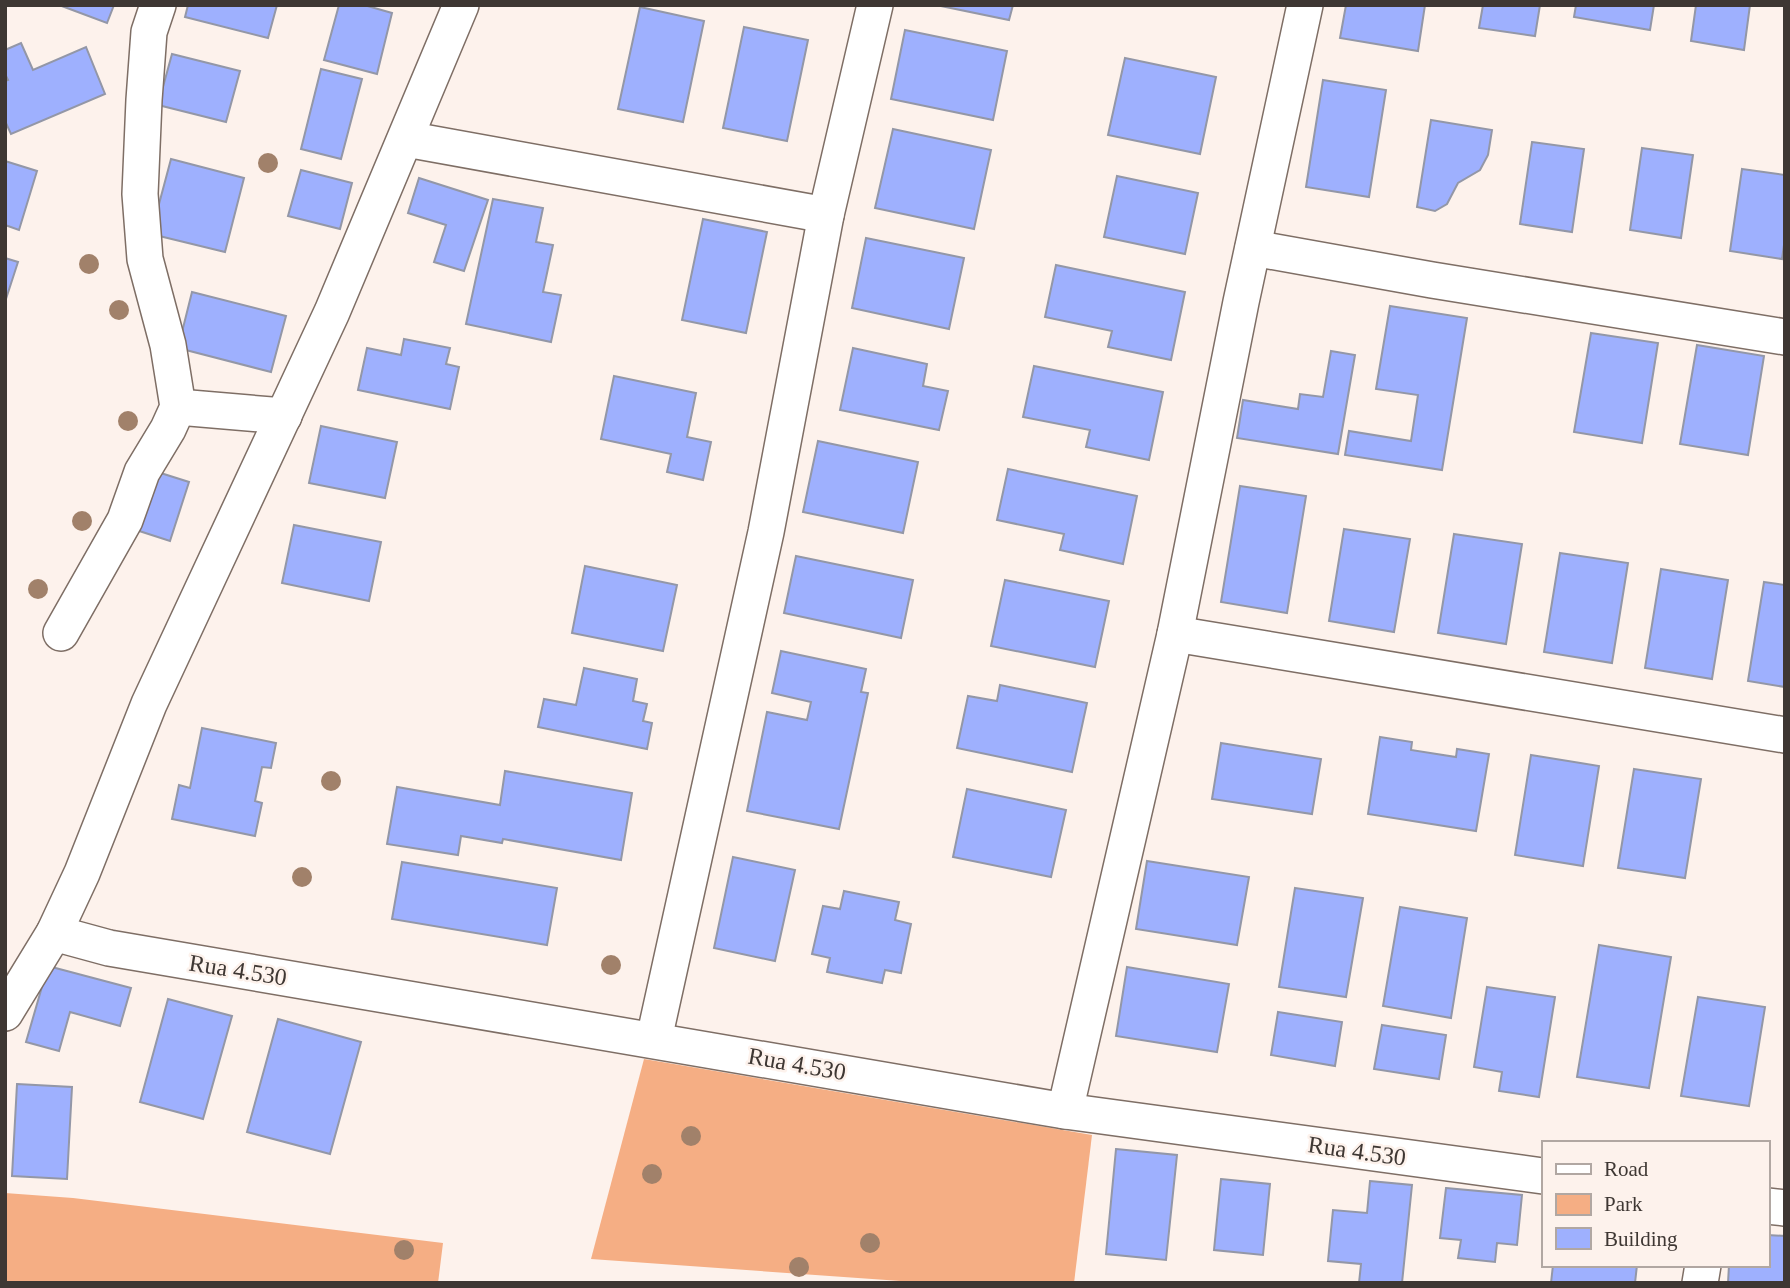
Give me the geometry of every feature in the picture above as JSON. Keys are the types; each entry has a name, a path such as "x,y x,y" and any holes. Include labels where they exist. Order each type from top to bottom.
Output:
{"street":[{"path":"61,633 125,520 142,472 178,407 168,345 145,258 140,194 149,32 158,5"},
{"path":"5,1013 54,933 82,873 149,704 332,312 461,5"},
{"path":"654,1039 766,532 826,215 875,5"},
{"path":"1065,1111 1175,634 1305,5"},
{"path":"406,139 826,215"},
{"path":"1253,248 1785,337"},
{"path":"178,407 284,416"},
{"path":"1175,634 1785,735"},
{"name":"Rua 4.530","path":"54,933 109,948 1065,1111 1542,1176"}],"green space":[{"path":"644,1059 1092,1135 1074,1283 929,1283 591,1259"},
{"path":"5,1193 73,1198 443,1243 438,1283 5,1283"}],"building":[{"path":"59,5 114,5 107,23"},
{"path":"188,5 277,5 268,38 185,17"},
{"path":"339,5 364,5 392,13 377,74 324,60"},
{"path":"936,5 1013,5 1009,20"},
{"path":"1346,5 1425,5 1418,51 1340,38"},
{"path":"1483,5 1540,5 1535,36 1479,28"},
{"path":"1576,5 1654,5 1650,30 1574,17"},
{"path":"1696,5 1750,5 1744,50 1691,41"},
{"path":"640,7 704,21 683,122 618,109"},
{"path":"744,27 808,40 787,141 723,128"},
{"path":"905,30 1007,51 993,120 891,99"},
{"path":"21,43 33,70 86,47 105,94 11,134 5,121 5,81 8,80 5,74 5,50"},
{"path":"172,54 240,71 226,122 158,105"},
{"path":"1125,58 1216,77 1200,154 1108,135"},
{"path":"321,69 362,79 341,159 301,149"},
{"path":"1323,80 1386,90 1369,197 1306,187"},
{"path":"1431,120 1492,130 1488,155 1480,170 1458,183 1447,204 1435,211 1417,207"},
{"path":"893,129 991,150 974,229 875,208"},
{"path":"1532,142 1584,149 1572,232 1520,224"},
{"path":"1642,148 1693,155 1681,238 1630,230"},
{"path":"171,159 244,178 225,252 151,234"},
{"path":"5,161 37,171 19,230 5,225"},
{"path":"1742,169 1785,175 1785,238 1782,259 1730,251"},
{"path":"301,170 352,183 340,229 288,216"},
{"path":"1117,176 1198,193 1185,254 1104,237"},
{"path":"419,178 488,200 464,271 434,262 446,225 408,213"},
{"path":"493,199 543,208 536,242 553,245 543,292 561,295 551,342 466,324"},
{"path":"703,219 767,232 746,333 682,320"},
{"path":"866,238 964,258 949,329 852,308"},
{"path":"5,258 18,262 5,302"},
{"path":"1056,265 1185,292 1171,360 1108,347 1112,331 1045,317"},
{"path":"192,292 286,316 271,372 178,348"},
{"path":"1390,306 1467,318 1442,470 1345,455 1349,431 1411,441 1418,395 1376,389"},
{"path":"1591,333 1658,343 1642,443 1574,432"},
{"path":"404,339 450,348 446,364 459,367 450,409 358,390 367,348 401,355"},
{"path":"1697,345 1764,356 1748,455 1680,444"},
{"path":"853,348 927,364 923,386 948,391 939,430 840,410"},
{"path":"1331,351 1355,355 1338,454 1237,438 1243,400 1298,409 1300,394 1323,397"},
{"path":"1034,366 1163,392 1149,460 1086,447 1090,430 1023,417"},
{"path":"614,376 696,393 687,437 711,442 703,480 667,472 671,454 601,439"},
{"path":"321,426 397,442 385,498 309,483"},
{"path":"818,441 918,462 903,533 803,512"},
{"path":"148,469 189,482 170,541 130,528"},
{"path":"1008,469 1137,496 1123,564 1060,550 1064,534 997,520"},
{"path":"1240,486 1306,496 1287,613 1221,602"},
{"path":"294,525 381,542 369,601 282,583"},
{"path":"1344,529 1410,539 1394,632 1329,621"},
{"path":"1454,534 1522,544 1506,644 1438,633"},
{"path":"1560,553 1628,563 1612,663 1544,652"},
{"path":"796,556 913,580 901,638 784,613"},
{"path":"585,566 677,585 663,651 572,633"},
{"path":"1661,569 1728,580 1712,679 1645,668"},
{"path":"1005,580 1109,601 1095,667 991,646"},
{"path":"1764,582 1785,585 1785,687 1748,681"},
{"path":"781,651 866,669 861,692 868,693 839,829 747,811 767,712 807,720 811,702 772,693"},
{"path":"584,668 637,679 633,701 647,704 643,721 652,723 647,749 538,727 544,699 576,705"},
{"path":"1000,685 1087,703 1072,772 957,748 968,696 997,701"},
{"path":"202,728 276,743 271,768 262,767 255,801 262,803 255,836 172,819 179,785 190,788"},
{"path":"1380,737 1412,742 1411,750 1456,757 1457,749 1489,754 1476,831 1368,814"},
{"path":"1221,743 1321,759 1312,814 1212,799"},
{"path":"1531,755 1599,766 1583,866 1515,855"},
{"path":"1634,769 1701,779 1685,878 1618,868"},
{"path":"505,771 632,793 621,860 503,839 502,843 461,836 458,855 387,844 397,787 500,805"},
{"path":"967,789 1066,810 1051,877 953,857"},
{"path":"733,857 795,870 775,961 714,948"},
{"path":"1147,861 1249,877 1237,945 1136,929"},
{"path":"402,862 557,888 547,945 392,919"},
{"path":"1295,888 1363,898 1346,997 1279,987"},
{"path":"844,891 899,902 895,920 911,924 901,973 885,970 882,983 827,972 830,958 812,954 823,906 840,909"},
{"path":"1400,907 1467,918 1451,1018 1383,1006"},
{"path":"1599,945 1671,957 1649,1088 1577,1077"},
{"path":"48,966 131,988 120,1026 70,1012 59,1051 26,1042"},
{"path":"1127,967 1229,984 1217,1052 1116,1036"},
{"path":"1487,987 1555,997 1539,1097 1499,1091 1502,1072 1474,1067"},
{"path":"1698,997 1765,1007 1749,1106 1681,1096"},
{"path":"168,999 232,1016 203,1119 140,1102"},
{"path":"1278,1012 1342,1022 1335,1066 1271,1055"},
{"path":"278,1019 361,1042 330,1154 247,1132"},
{"path":"1382,1025 1446,1035 1439,1079 1374,1069"},
{"path":"17,1084 72,1087 67,1179 12,1176"},
{"path":"1116,1149 1177,1155 1166,1260 1106,1254"},
{"path":"1221,1179 1270,1184 1263,1255 1214,1250"},
{"path":"1370,1181 1412,1185 1402,1283 1359,1283 1361,1264 1328,1261 1333,1210 1367,1213"},
{"path":"1446,1188 1522,1195 1517,1245 1497,1243 1495,1262 1458,1258 1461,1240 1440,1238"},
{"path":"1769,1235 1785,1236 1785,1283 1728,1283 1729,1267 1769,1267"},
{"path":"1553,1267 1637,1267 1635,1283 1551,1283"}]}
